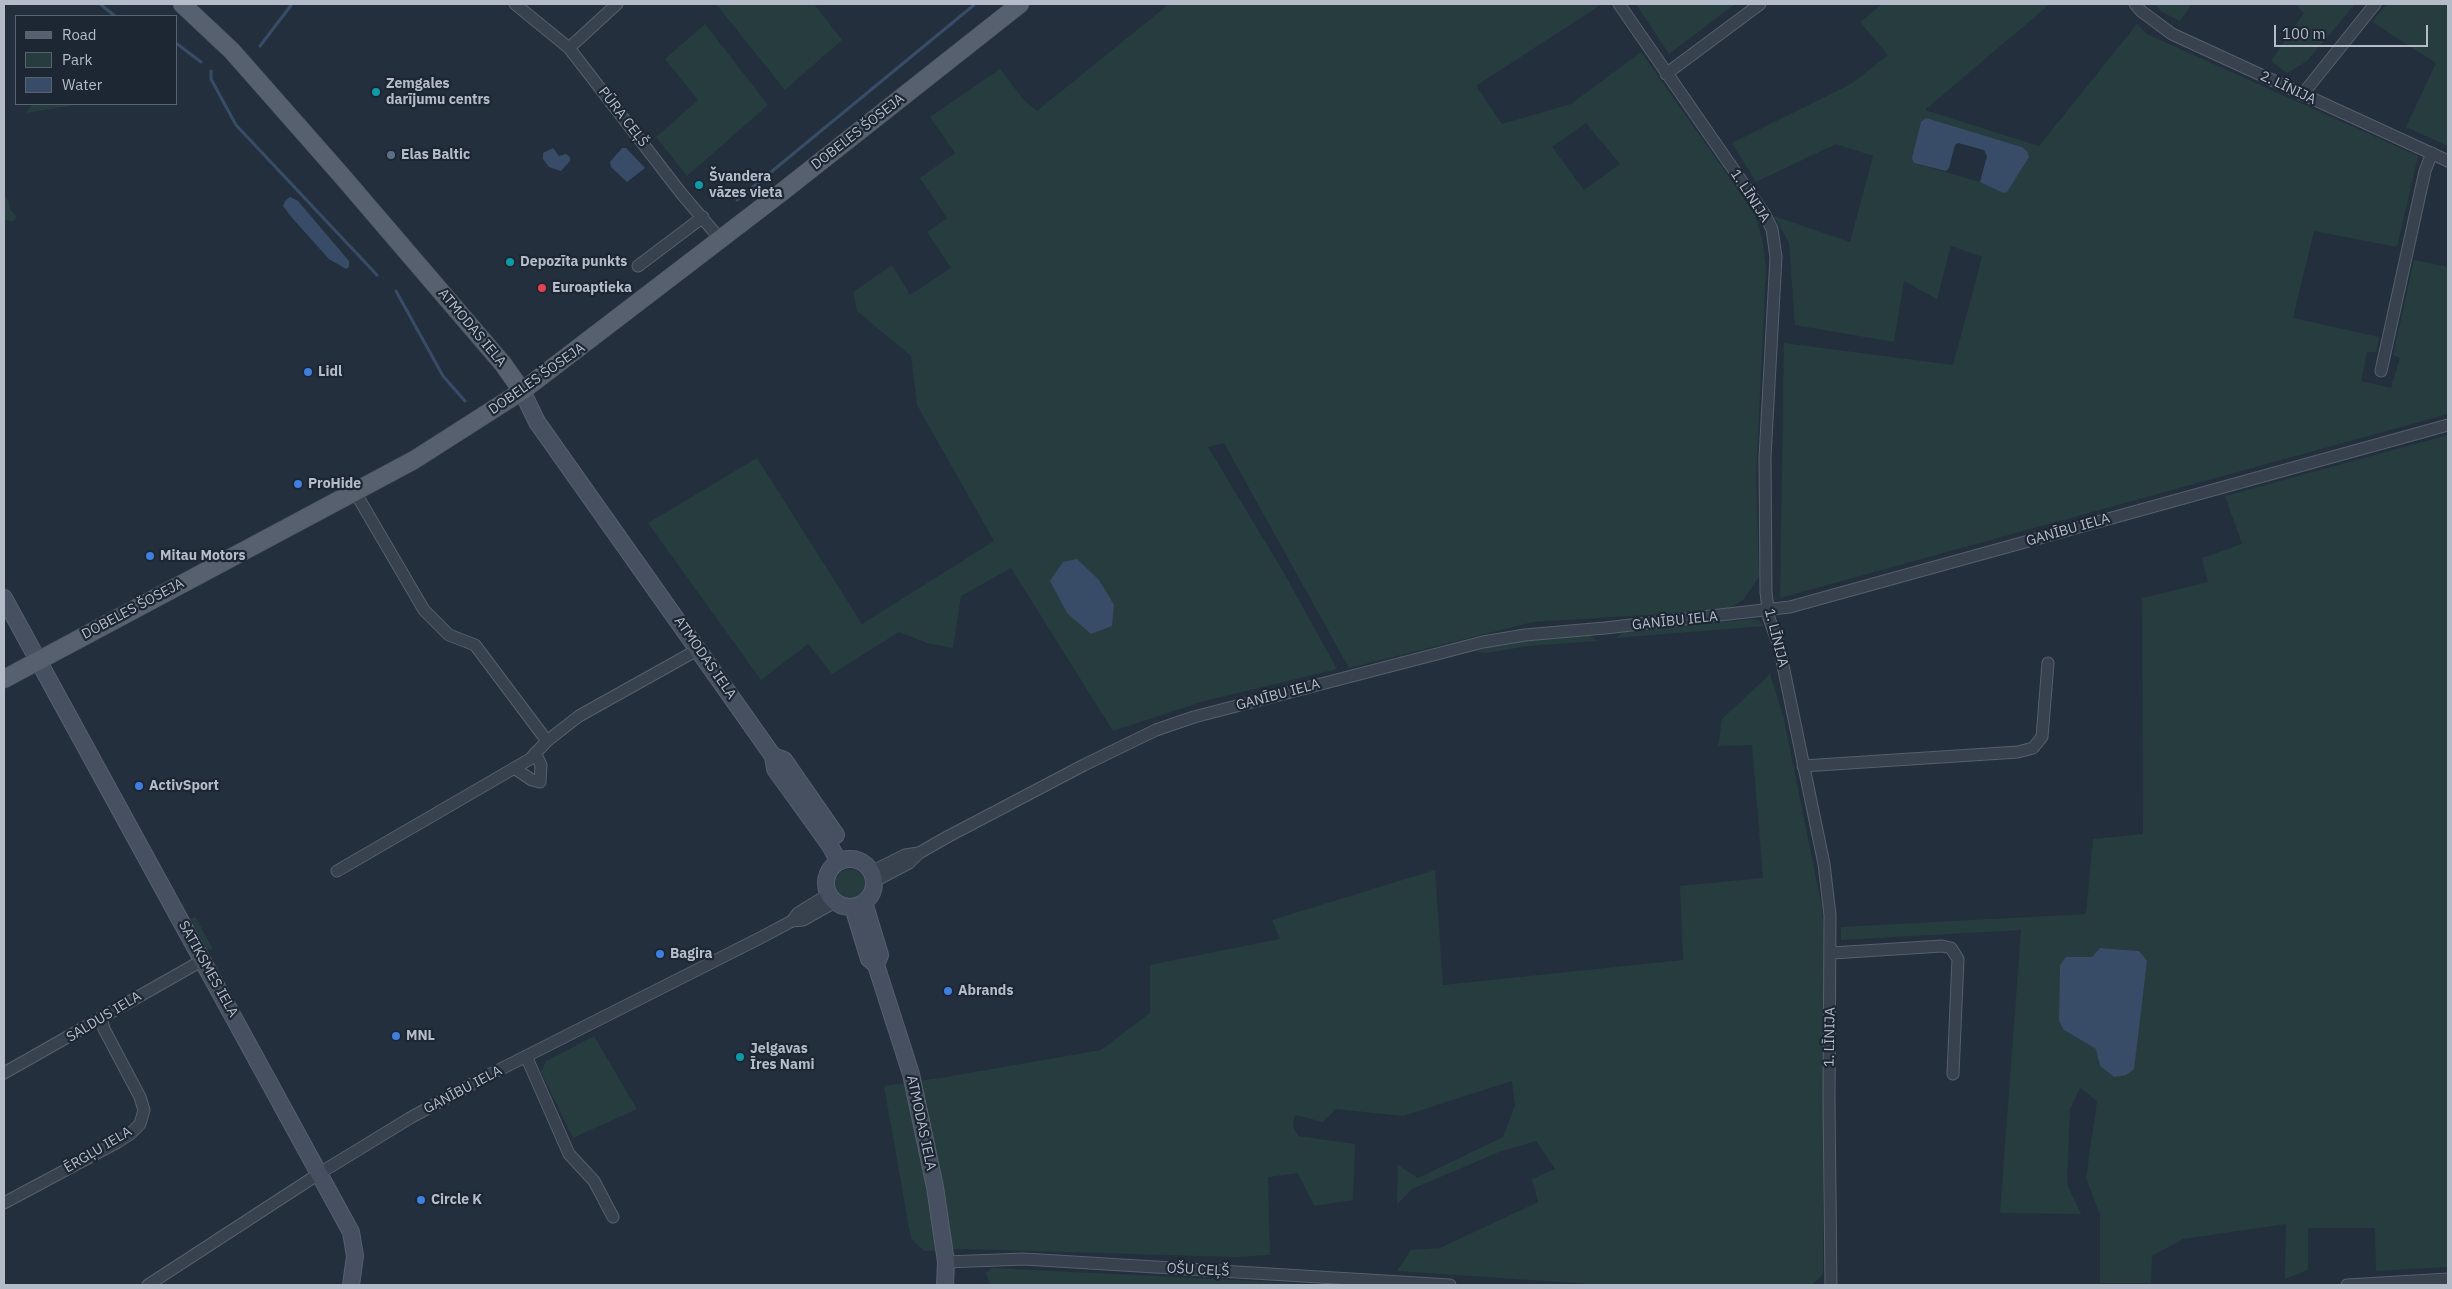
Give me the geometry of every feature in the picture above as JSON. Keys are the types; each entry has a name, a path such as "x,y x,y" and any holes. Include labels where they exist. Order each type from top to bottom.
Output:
{"main road":[{"name":"ATMODAS IELA","path":"182,4 232,51 503,364 522,391 537,422 773,756 784,760 838,837 844,861"},
{"name":"DOBELES ŠOSEJA","path":"4,678 414,460 522,391 721,240 1016,5"},
{"name":"SATIKSMES IELA","path":"4,598 320,1173 354,1242 355,1264 351,1285"},
{"path":"844,861 862,863 872,877 872,893 859,904 843,906 832,898 826,887 828,873 844,861"},
{"name":"ATMODAS IELA","path":"859,904 880,955 876,965 911,1074 935,1187 946,1262 945,1285"}],"street":[{"name":"PŪRA CEĻŠ","path":"515,4 569,48 681,193 704,217 721,240"},
{"path":"569,48 617,4"},
{"name":"1. LĪNIJA","path":"1619,4 1765,215 1772,229 1776,257 1776,282 1765,457 1766,592 1768,611 1779,646 1824,864 1830,915 1832,953 1829,1101 1831,1285"},
{"path":"1666,74 1760,4"},
{"name":"2. LĪNIJA","path":"2135,4 2141,11 2172,34 2448,161"},
{"path":"2302,95 2375,4"},
{"path":"2381,372 2425,171 2432,154"},
{"path":"638,266 704,217"},
{"name":"GANĪBU IELA","path":"872,877 910,863 919,853 1084,764 1156,730 1194,717 1483,642 1525,635 1768,611 1790,607 2448,425"},
{"path":"355,492 424,610 449,635 475,646 548,741"},
{"path":"337,871 514,768 535,753 578,716 699,649"},
{"path":"1803,766 2018,752 2033,748 2042,737 2048,663"},
{"path":"514,768 532,780 540,782 541,766 535,753"},
{"name":"GANĪBU IELA","path":"148,1285 320,1173 410,1118 526,1056 792,921 798,913 832,898"},
{"path":"1832,953 1942,946 1951,948 1958,959 1953,1074"},
{"name":"SALDUS IELA","path":"4,1073 203,960"},
{"name":"ĒRGĻU IELA","path":"4,1203 130,1134 140,1124 144,1110 140,1096 104,1029 101,1017"},
{"path":"526,1056 569,1154 594,1181 613,1217"},
{"name":"OŠU CEĻŠ","path":"946,1262 1024,1260 1355,1282 1450,1285"},
{"path":"2347,1285 2448,1279"}],"green space":[{"path":"716,4 814,4 842,40 785,90"},
{"path":"1169,4 1602,4 1476,86 1502,124 1571,104 1641,52 1755,214 1763,243 1766,270 1756,476 1759,577 1743,600 1725,610 1533,622 1349,668 1224,443 1208,447 1284,573 1337,669 1201,702 1113,731 1011,568 961,596 953,648 927,643 899,632 832,674 808,644 761,680 648,523 757,458 862,624 994,541 917,405 911,356 857,311 853,292 892,265 910,295 951,268 927,232 947,218 920,178 955,153 930,117 1000,69 1024,100 1037,111","holes":["1586,123 1620,164 1584,190 1552,147"]},
{"path":"1636,4 1735,4 1669,54"},
{"path":"1882,4 2050,4 1925,110 2039,146 2137,24 2147,34 2418,156 2397,247 2314,231 2293,318 2379,337 2376,352 2367,352 2361,381 2391,388 2400,358 2393,355 2414,260 2448,267 2448,414 1780,598 1784,343 1953,365 1982,257 1951,246 1937,299 1904,281 1894,342 1795,325 1789,243 1774,216 1850,242 1873,156 1836,144 1756,182 1732,143 1851,84 1888,55 1860,22","holes":["1926,119 2022,147 2027,151 2003,193 1980,182 1914,163 1921,122"]},
{"path":"2154,4 2192,4 2180,21 2162,12"},
{"path":"2295,4 2355,4 2307,61 2287,73 2271,61 2304,13"},
{"path":"2387,4 2448,4 2448,146 2406,127 2436,63 2372,22"},
{"path":"705,24 768,105 687,176 656,137 698,100 665,59"},
{"path":"31,105 75,105 26,113"},
{"path":"4,196 9,201 10,209 17,217 13,222 4,219"},
{"path":"2448,435 2448,1267 2376,1271 2375,1228 2308,1228 2308,1270 2285,1279 2286,1224 2183,1239 2152,1256 2151,1283 2100,1283 2100,1215 2086,1178 2097,1101 2080,1088 2070,1109 2067,1184 2081,1214 2000,1213 2021,930 1841,940 1841,927 2086,914 2093,839 2143,834 2142,598 2208,582 2202,558 2242,544 2225,496","holes":["2100,948 2139,951 2114,1077 2100,1066 2096,1049 2064,1030 2066,957 2092,957"]},
{"path":"1752,619 1759,620 1764,626 1616,638 1623,632"},
{"path":"1589,635 1598,641 1528,646 1486,653 1472,651 1519,641"},
{"path":"1770,674 1784,719 1822,908 1824,935 1823,1274 1812,1285 1604,1285 1397,1271 1411,1250 1440,1248 1538,1202 1532,1179 1555,1169 1536,1141 1499,1152 1412,1189 1397,1204 1398,1165 1418,1178 1503,1137 1515,1106 1512,1081 1403,1116 1336,1109 1323,1122 1295,1115 1293,1126 1298,1136 1355,1144 1353,1200 1314,1206 1298,1173 1268,1177 1270,1255 1233,1257 966,1249 924,1251 911,1239 884,1086 1101,1050 1150,1013 1150,965 1280,939 1272,920 1435,870 1443,985 1683,960 1680,886 1763,878 1752,745 1718,746 1722,719"},
{"path":"850,869 861,873 865,884 861,895 850,899 839,895 835,884 839,873"},
{"path":"194,917 213,950 207,949 191,919"},
{"path":"594,1036 637,1109 573,1138 541,1072 546,1061"},
{"path":"992,1268 1327,1285 989,1285 986,1273"}],"water":[{"path":"1926,118 2022,147 2027,151 2029,157 2007,192 2003,193 1980,182 1987,156 1984,150 1958,143 1955,145 1949,168 1946,171 1914,163 1912,158 1921,122"},
{"path":"553,148 559,156 566,154 570,157 570,161 561,171 549,167 543,159 543,153"},
{"path":"622,148 626,148 645,168 627,182 611,167 610,162"},
{"path":"290,197 298,201 349,261 349,267 346,269 329,259 293,219 283,206"},
{"path":"1077,559 1099,580 1114,605 1112,626 1091,634 1067,613 1050,581 1063,562"},
{"path":"2100,948 2139,951 2147,961 2134,1069 2126,1075 2114,1077 2100,1066 2096,1049 2064,1030 2059,1021 2060,965 2066,957 2092,957"}],"waterway":[{"path":"100,4 114,15"},
{"path":"260,46 292,4"},
{"path":"737,200 974,5"},
{"path":"178,45 201,62"},
{"path":"211,71 211,79 236,125 377,275"},
{"path":"396,291 443,376 465,401"}],"place":[{"name":"Zemgales darījumu centrs","path":"376,92"},
{"name":"Elas Baltic","path":"391,155"},
{"name":"Švandera vāzes vieta","path":"699,185"},
{"name":"Depozīta punkts","path":"510,262"},
{"name":"Euroaptieka","path":"542,288"},
{"name":"Lidl","path":"308,372"},
{"name":"ProHide","path":"298,484"},
{"name":"Mitau Motors","path":"150,556"},
{"name":"ActivSport","path":"139,786"},
{"name":"Bagira","path":"660,954"},
{"name":"Abrands","path":"948,991"},
{"name":"MNL","path":"396,1036"},
{"name":"Jelgavas Īres Nami","path":"740,1057"},
{"name":"Circle K","path":"421,1200"}]}
